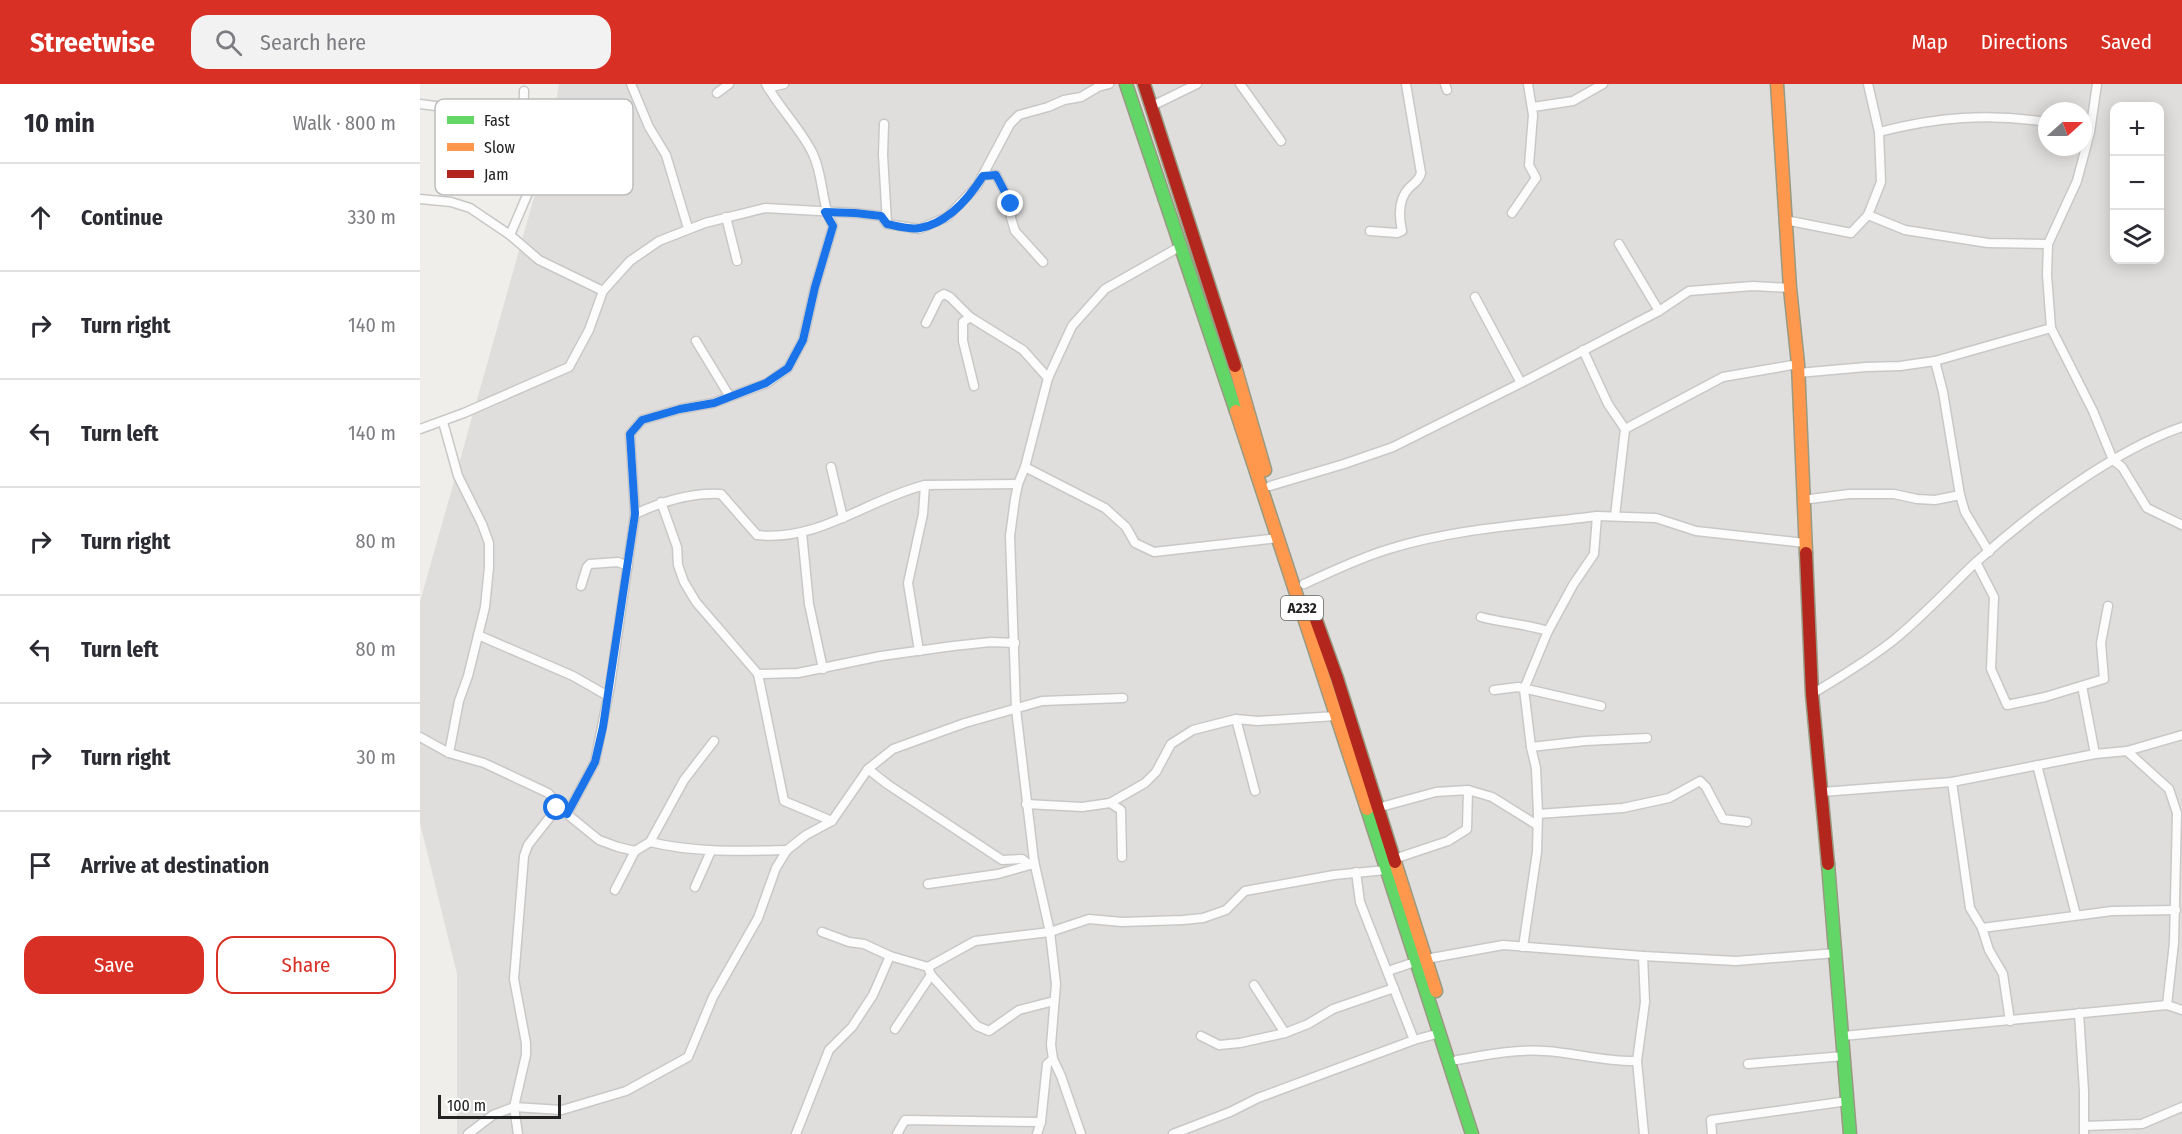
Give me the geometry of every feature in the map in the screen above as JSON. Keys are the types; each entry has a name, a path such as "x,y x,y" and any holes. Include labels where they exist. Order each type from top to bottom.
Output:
{"main road":[{"name":"A232","path":"1126,84 1386,870 1421,960 1482,1134"},
{"name":"A232","path":"1144,84 1240,383 1270,486 1336,678 1394,859 1440,1033 1472,1134"},
{"path":"1777,84 1790,288 1798,368 1812,694 1850,1134"}],"street":[{"path":"631,84 649,126 666,155 688,228"},
{"path":"717,93 729,84"},
{"path":"567,814 595,762 608,696 635,514 630,434 642,420 714,403 766,383 788,368 803,340 815,287 833,226 825,212 820,173 812,153 767,86 784,84"},
{"path":"420,429 443,422 569,367 589,330 603,291 630,261 659,241 688,228 765,208 881,216 887,224 919,229 947,217 966,199 983,176 1010,124 1019,115 1064,100 1081,97 1098,87 1109,84"},
{"path":"1152,106 1197,84"},
{"path":"1240,84 1281,141"},
{"path":"1370,231 1397,233 1402,231 1399,214 1404,195 1420,179 1421,173 1410,120 1406,84"},
{"path":"1512,213 1536,178 1529,165 1533,107 1528,84"},
{"path":"1533,107 1573,101 1603,84"},
{"path":"1785,220 1851,233 1868,215 1881,182 1879,132 1868,84"},
{"path":"2092,108 2097,84"},
{"path":"524,91 524,99"},
{"path":"420,104 435,106"},
{"path":"1879,132 1935,120 1984,116 2013,116 2038,120"},
{"path":"884,124 883,155 887,224"},
{"path":"2082,156 2077,181 2048,244 2047,275 2051,328 2078,378 2113,460 2122,467 2147,508 2182,525"},
{"path":"983,176 996,175 1011,204 1011,218 1015,231 1043,262"},
{"path":"510,235 527,195"},
{"path":"420,199 451,202 470,208 510,235 539,261 603,291"},
{"path":"1868,215 1905,230 1988,243 2048,244"},
{"path":"726,217 737,261"},
{"path":"1619,244 1659,311"},
{"path":"1081,1134 1053,1059 1051,1045 1056,984 1050,932 1032,863 1016,709 1010,536 1018,484 1025,467 1048,378 1072,326 1106,289 1181,246"},
{"path":"1270,486 1393,447 1659,311 1689,291 1753,286 1790,288"},
{"path":"926,323 939,297 944,294 970,317 1023,350 1048,378"},
{"path":"1475,297 1521,383"},
{"path":"970,317 963,322 963,341 974,386"},
{"path":"1625,429 1723,377 1798,368 1900,366 1935,361 2051,328"},
{"path":"696,341 730,397"},
{"path":"1583,350 1608,404 1625,429 1615,516"},
{"path":"1935,361 1943,392 1960,495 1965,512 1989,552"},
{"path":"443,422 458,476 489,543 485,607 468,676 459,701 449,753"},
{"path":"1812,694 1895,639 1976,562 2046,506 2113,460 2163,433 2182,427"},
{"path":"831,467 843,518"},
{"path":"1025,467 1105,508 1126,527 1136,543 1154,552 1278,538"},
{"path":"635,514 660,502 710,493 721,494 757,535 771,537 802,533 913,488 926,485 1018,484"},
{"path":"919,651 908,583 923,514 926,485"},
{"path":"1802,500 1849,494 1894,494 1935,500 1960,495"},
{"path":"660,502 677,547 678,566 684,582 696,602 758,674 784,801 832,821"},
{"path":"1523,947 1537,852 1538,825 1536,768 1524,689 1548,631 1573,585 1594,554 1597,516"},
{"path":"1304,584 1388,549 1429,539 1477,530 1597,516 1656,518 1696,531 1806,543"},
{"path":"802,533 809,604 823,669"},
{"path":"581,586 590,564 618,562 628,567"},
{"path":"1976,562 1994,597 1991,669 2007,705 2045,697 2104,679 2101,643 2108,606"},
{"path":"1481,617 1529,625 1548,631"},
{"path":"478,635 573,676 608,696"},
{"path":"758,674 798,673 881,656 991,642 1015,643"},
{"path":"2082,686 2096,754"},
{"path":"1494,690 1518,687 1601,706"},
{"path":"468,1134 493,1115 514,1107 562,1110 626,1091 688,1057 709,1005 758,918 776,868 787,850 806,835 832,821 868,769 893,749 965,723 1042,701 1123,698"},
{"path":"1026,804 1082,807 1110,803 1145,783 1156,772 1171,744 1193,730 1236,719 1258,721 1336,716"},
{"path":"1236,719 1255,792"},
{"path":"1822,792 1952,782 2096,754 2127,751 2182,735"},
{"path":"420,737 449,753 484,763 548,793 567,814 599,840 635,851"},
{"path":"1531,747 1585,741 1647,738"},
{"path":"615,890 635,851 650,842 684,780 714,741"},
{"path":"2127,751 2169,789 2177,813 2178,942 2167,1005"},
{"path":"2037,765 2076,915"},
{"path":"868,769 1002,860 1022,859 1032,863"},
{"path":"1538,814 1623,808 1669,798 1700,781 1706,787 1723,819 1747,822"},
{"path":"1952,782 1970,908 1982,928 1989,950 2003,975 2010,1021"},
{"path":"1377,808 1436,792 1468,790 1491,797 1538,825"},
{"path":"1394,859 1448,841 1467,830 1468,790"},
{"path":"518,1134 514,1107 526,1055 526,1043 513,979 524,856 528,845 557,808 558,802"},
{"path":"1110,803 1121,810 1122,856"},
{"path":"650,842 675,848 711,851 787,850"},
{"path":"695,887 711,851"},
{"path":"928,884 998,874 1032,863"},
{"path":"895,1029 930,971 975,941 1050,932 1089,919 1122,922 1203,918 1226,910 1245,891 1356,872 1386,870"},
{"path":"1356,872 1360,902 1414,1040"},
{"path":"1982,928 2112,911 2176,910"},
{"path":"822,932 849,942 864,944 930,971 977,1026 989,1031 1019,1010 1054,1001"},
{"path":"1388,971 1421,960 1503,945 1736,961 1836,953"},
{"path":"798,1133 829,1050 852,1027 873,995 890,956"},
{"path":"1643,956 1645,1002 1637,1061 1644,1134"},
{"path":"1254,985 1285,1033"},
{"path":"1201,1036 1218,1045 1240,1043 1285,1033 1308,1024 1333,1009 1394,988"},
{"path":"1842,1036 2167,1005 2182,1010"},
{"path":"2079,1013 2084,1130 2142,1124 2182,1107"},
{"path":"1173,1134 1230,1112 1258,1098 1414,1040 1440,1033"},
{"path":"1457,1060 1506,1051 1542,1051 1612,1062 1637,1061"},
{"path":"1748,1064 1844,1056"},
{"path":"1037,1134 1041,1122 1047,1064 1053,1059"},
{"path":"1712,1134 1712,1120 1848,1101"},
{"path":"897,1134 905,1120 1041,1122"}],"shaded area":[{"path":"559,84 2182,84 2182,1134 457,1134 457,974 420,823 420,602 535,195 633,195 633,99 556,99"}],"traffic: fast":[{"path":"1126,84 1236,411"},
{"path":"1367,809 1472,1134"},
{"path":"1828,864 1850,1134"}],"traffic: slow":[{"path":"1777,84 1790,288 1798,364 1806,553"},
{"path":"1235,366 1265,470"},
{"path":"1236,411 1367,809"},
{"path":"1395,862 1436,991"}],"traffic: jam":[{"path":"1144,84 1235,366"},
{"path":"1806,553 1812,694 1828,864"},
{"path":"1315,617 1337,678 1395,862"}],"route":[{"path":"557,808 558,802 567,814 595,762 603,727 635,514 630,434 642,420 680,409 714,403 766,383 788,368 803,340 815,287 833,226 825,212 881,216 887,224 919,229 947,217 966,199 983,176 996,175 1011,204"}]}
